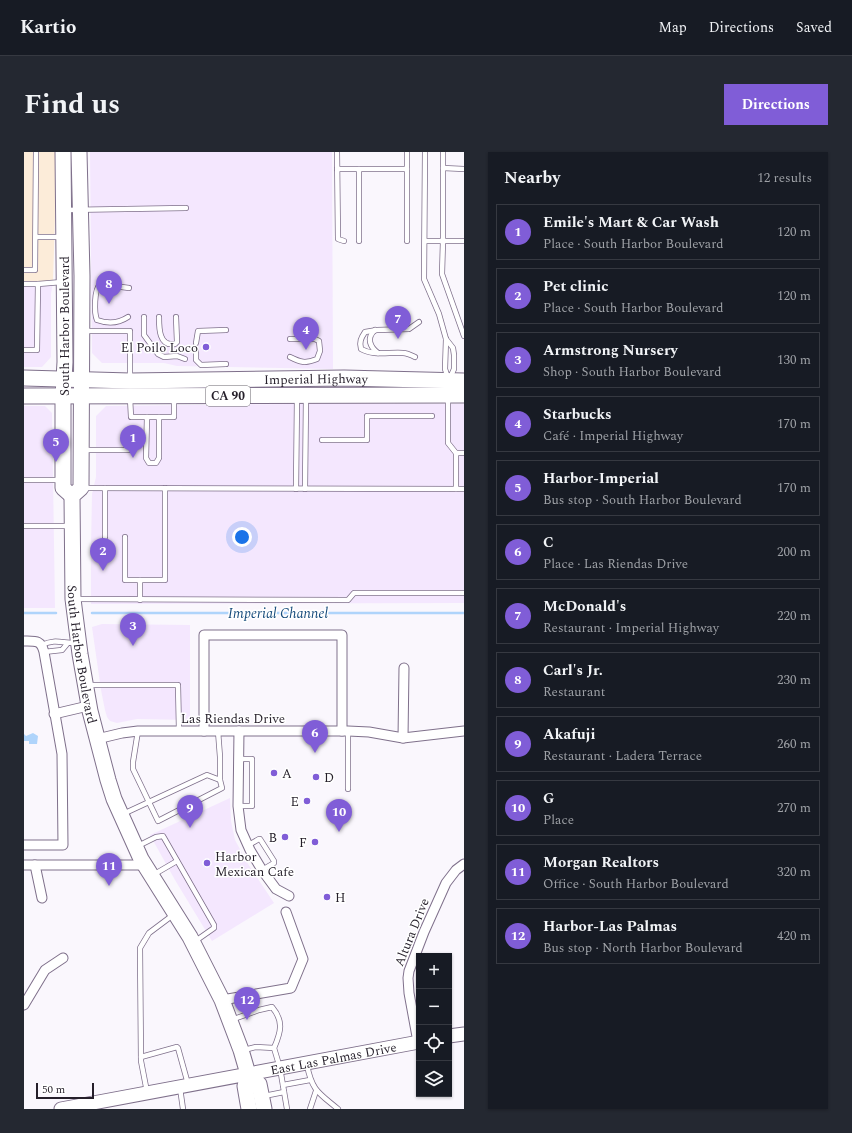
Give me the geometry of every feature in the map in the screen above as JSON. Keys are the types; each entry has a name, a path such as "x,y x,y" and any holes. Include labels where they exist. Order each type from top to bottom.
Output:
{"main road":[{"name":"South Harbor Boulevard","path":"64,152 65,282 63,488 77,492"},
{"name":"South Harbor Boulevard","path":"79,152 82,332 81,450 73,526 72,643 108,780 121,815"},
{"name":"Imperial Highway","path":"24,378 82,378 130,381 356,378 448,388 464,395"},
{"path":"301,395 299,388 304,385 344,385 356,378"},
{"name":"Imperial Highway","path":"24,396 301,395 448,388 464,381"},
{"path":"121,815 135,847 192,943 222,1000 241,1050 248,1074 245,1086 249,1109"},
{"path":"248,1074 259,1084 263,1103"}],"street":[{"path":"204,731 204,635 342,635 345,731"},
{"path":"24,640 37,641 43,648 62,754 63,845 24,845"},
{"path":"403,738 404,668"},
{"path":"54,714 88,706"},
{"name":"Las Riendas Drive","path":"97,739 138,731 345,731 369,732 403,738 464,731"},
{"path":"239,731 238,806 241,830 248,846 262,870 276,889 289,896"},
{"name":"Altura Drive","path":"416,1027 409,993 409,971 424,932 446,883 454,872 464,864"},
{"path":"24,865 148,870"},
{"path":"35,865 42,898"},
{"path":"222,1000 291,988 304,959 286,912"},
{"path":"24,1005 45,970 63,958"},
{"path":"452,1036 464,1034"},
{"name":"East Las Palmas Drive","path":"61,1109 416,1043"}],"lane":[{"path":"24,270 35,270 36,152"},
{"path":"337,152 338,239 344,241"},
{"path":"407,152 407,241"},
{"path":"425,152 424,279 439,314 446,339 445,369 448,388 448,444 456,453 456,489"},
{"path":"443,152 442,274 464,336"},
{"path":"443,168 464,169"},
{"path":"337,169 407,169"},
{"path":"359,169 359,241"},
{"path":"64,210 186,208"},
{"path":"36,237 64,237"},
{"path":"425,241 464,241"},
{"path":"24,284 65,282"},
{"path":"24,350 37,350 38,284"},
{"path":"128,317 121,322 102,322 97,320 95,316 97,286 100,284 129,288"},
{"path":"144,317 144,335 158,354 164,357 177,356 186,359"},
{"path":"159,317 160,336 164,341 171,345 177,342 176,317"},
{"path":"415,357 404,353 365,352 361,349 360,345 366,332 375,330 409,330 419,322"},
{"path":"82,332 130,330 130,381"},
{"path":"196,343 198,331 226,330"},
{"path":"375,330 370,336 369,343 378,353"},
{"path":"446,339 452,348 454,355 454,369 448,388"},
{"path":"290,340 319,340 320,351 317,359 306,363 290,357"},
{"path":"196,351 196,360 201,365 226,364"},
{"path":"296,489 301,395"},
{"path":"301,395 305,489"},
{"path":"130,396 130,419 146,417 174,417 174,396"},
{"path":"322,440 367,440 367,416 432,416"},
{"path":"146,417 146,458 149,463 156,463 160,458 160,417"},
{"path":"81,450 130,450 130,430"},
{"path":"456,453 464,453"},
{"path":"24,480 63,480"},
{"path":"105,488 105,537"},
{"path":"77,492 105,488 464,489"},
{"path":"125,537 125,580 165,580 165,488"},
{"path":"24,526 73,526"},
{"path":"140,580 140,600"},
{"path":"73,599 348,600 354,593 464,593"},
{"path":"43,648 48,642 60,640 72,643"},
{"path":"43,648 62,650 72,643"},
{"path":"84,685 178,685 179,731"},
{"path":"138,731 133,769 158,821 222,788 220,780 218,731"},
{"path":"345,731 348,789"},
{"path":"238,806 252,806 252,758 239,758"},
{"path":"121,815 207,775 220,780"},
{"path":"135,847 156,837 163,836 214,925 214,928 192,943"},
{"path":"248,846 260,839 274,861 262,870"},
{"path":"148,870 177,861"},
{"path":"148,1093 141,1056 140,946 149,933 174,914"},
{"path":"230,1020 272,1007 276,1011 281,1027 280,1036 274,1048 280,1068 287,1109"},
{"path":"241,1050 256,1047 274,1048"},
{"path":"141,1056 178,1048 184,1086 183,1109"},
{"path":"307,1064 310,1080 316,1091 338,1109"},
{"path":"283,1085 310,1080"},
{"path":"310,1109 316,1091"},
{"path":"263,1103 284,1092"}],"shaded area":[{"path":"24,152 55,152 53,281 24,281"},
{"path":"90,152 332,152 333,369 177,366 164,363 102,363 92,353"},
{"path":"24,281 53,281 51,294 51,357 42,367 24,367"},
{"path":"464,404 464,603 91,604 92,494 96,477 96,416 106,406"},
{"path":"24,406 45,406 52,413 55,608 24,608"},
{"path":"102,624 190,625 190,720 137,719 117,723 110,721 107,717 101,690 92,627"},
{"path":"230,798 231,821 235,840 248,864 274,903 212,941 150,835"}],"water":[{"path":"33,733 38,736 37,744 29,744 29,741 24,741 24,734 26,736"}],"waterway":[{"name":"Imperial Channel","path":"24,613 56,613"},
{"name":"Imperial Channel","path":"92,613 464,613"}],"place":[{"name":"Carl's Jr.","path":"109,304"},
{"name":"McDonald's","path":"398,339"},
{"name":"El Poilo Loco","path":"206,347"},
{"name":"Starbucks","path":"306,350"},
{"name":"Emile's Mart & Car Wash","path":"133,458"},
{"name":"Harbor-Imperial","path":"56,462"},
{"name":"Pet clinic","path":"103,571"},
{"name":"Armstrong Nursery","path":"133,646"},
{"name":"C","path":"315,753"},
{"name":"A","path":"274,773"},
{"name":"D","path":"316,777"},
{"name":"E","path":"307,801"},
{"name":"Akafuji","path":"190,828"},
{"name":"G","path":"339,832"},
{"name":"B","path":"285,837"},
{"name":"F","path":"315,842"},
{"name":"Harbor Mexican Cafe","path":"207,863"},
{"name":"Morgan Realtors","path":"109,886"},
{"name":"H","path":"327,897"},
{"name":"Harbor-Las Palmas","path":"247,1020"}]}
